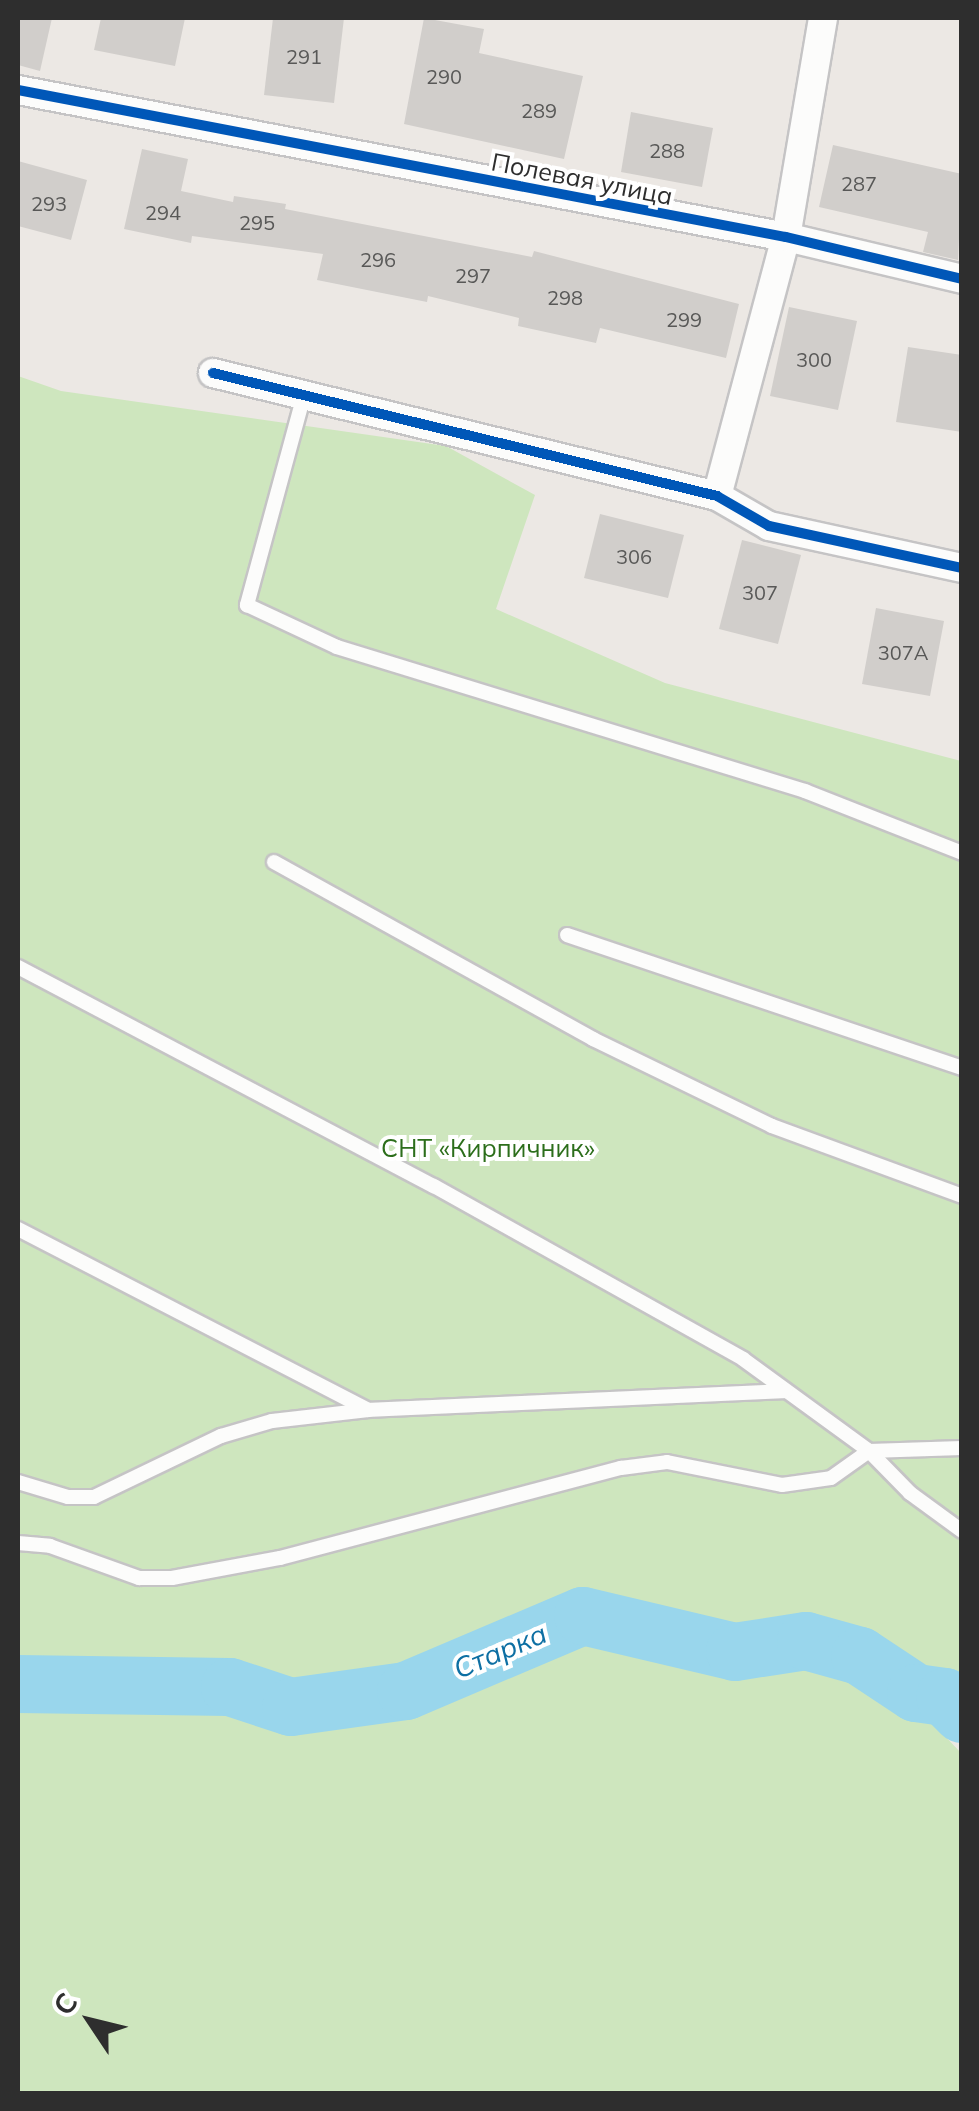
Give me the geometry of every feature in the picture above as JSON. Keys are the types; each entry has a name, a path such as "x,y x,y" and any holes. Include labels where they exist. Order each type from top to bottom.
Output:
{"street":[{"path":"716,496 786,237 823,18"},
{"name":"Полевая улица","path":"18,90 786,237 962,278"},
{"path":"213,373 716,496 769,526 962,568"}],"lane":[{"path":"304,395 247,605 337,646 805,791 962,853"},
{"path":"274,862 593,1039 754,1118 962,1196"},
{"path":"567,935 962,1068"},
{"path":"18,968 434,1186 743,1359 869,1451 910,1493 962,1531"},
{"path":"18,1229 368,1410"},
{"path":"18,1482 68,1498 94,1497 222,1436 272,1422 368,1410 786,1391"},
{"path":"18,1543 50,1546 139,1578 172,1578 280,1558 621,1468 668,1462 782,1485 831,1478 869,1451 962,1448"}],"green space":[{"name":"СНТ «Кирпичник»","path":"18,376 61,391 446,446 535,495 496,609 665,683 961,761 961,1714 945,1697 916,1693 860,1656 806,1641 735,1652 583,1616 406,1691 291,1707 230,1687 18,1684"},
{"path":"584,1623 731,1659 805,1648 855,1661 908,1697 961,1753 961,2093 18,2093 18,1691 229,1694 288,1715 411,1698"}],"building":[{"path":"18,18 52,18 40,71 18,65"},
{"path":"101,18 185,18 175,66 94,50"},
{"path":"273,18 344,18 334,103 264,95"},
{"path":"424,18 484,29 479,53 583,76 564,159 404,124"},
{"path":"631,112 713,128 702,187 621,172"},
{"path":"833,145 962,174 958,260 923,252 928,232 819,207"},
{"path":"142,149 188,159 181,191 233,202 234,196 286,204 285,209 532,257 534,251 739,304 726,358 600,328 596,343 518,326 519,318 428,296 427,302 317,280 323,254 192,236 191,243 124,229"},
{"path":"18,161 87,180 71,240 18,226"},
{"path":"789,307 857,321 838,410 770,396"},
{"path":"908,347 962,355 962,432 896,422"},
{"path":"600,514 684,535 668,598 584,578"},
{"path":"742,540 801,555 778,644 719,629"},
{"path":"876,608 944,621 930,696 862,684"}],"waterway":[{"name":"Старка","path":"18,1684 230,1687 291,1707 406,1691 583,1616 735,1652 806,1641 860,1656 916,1693 945,1697 962,1714"}],"cycle path":[{"path":"18,90 786,237 962,279"},
{"path":"213,373 717,496 769,526 962,568"}]}
